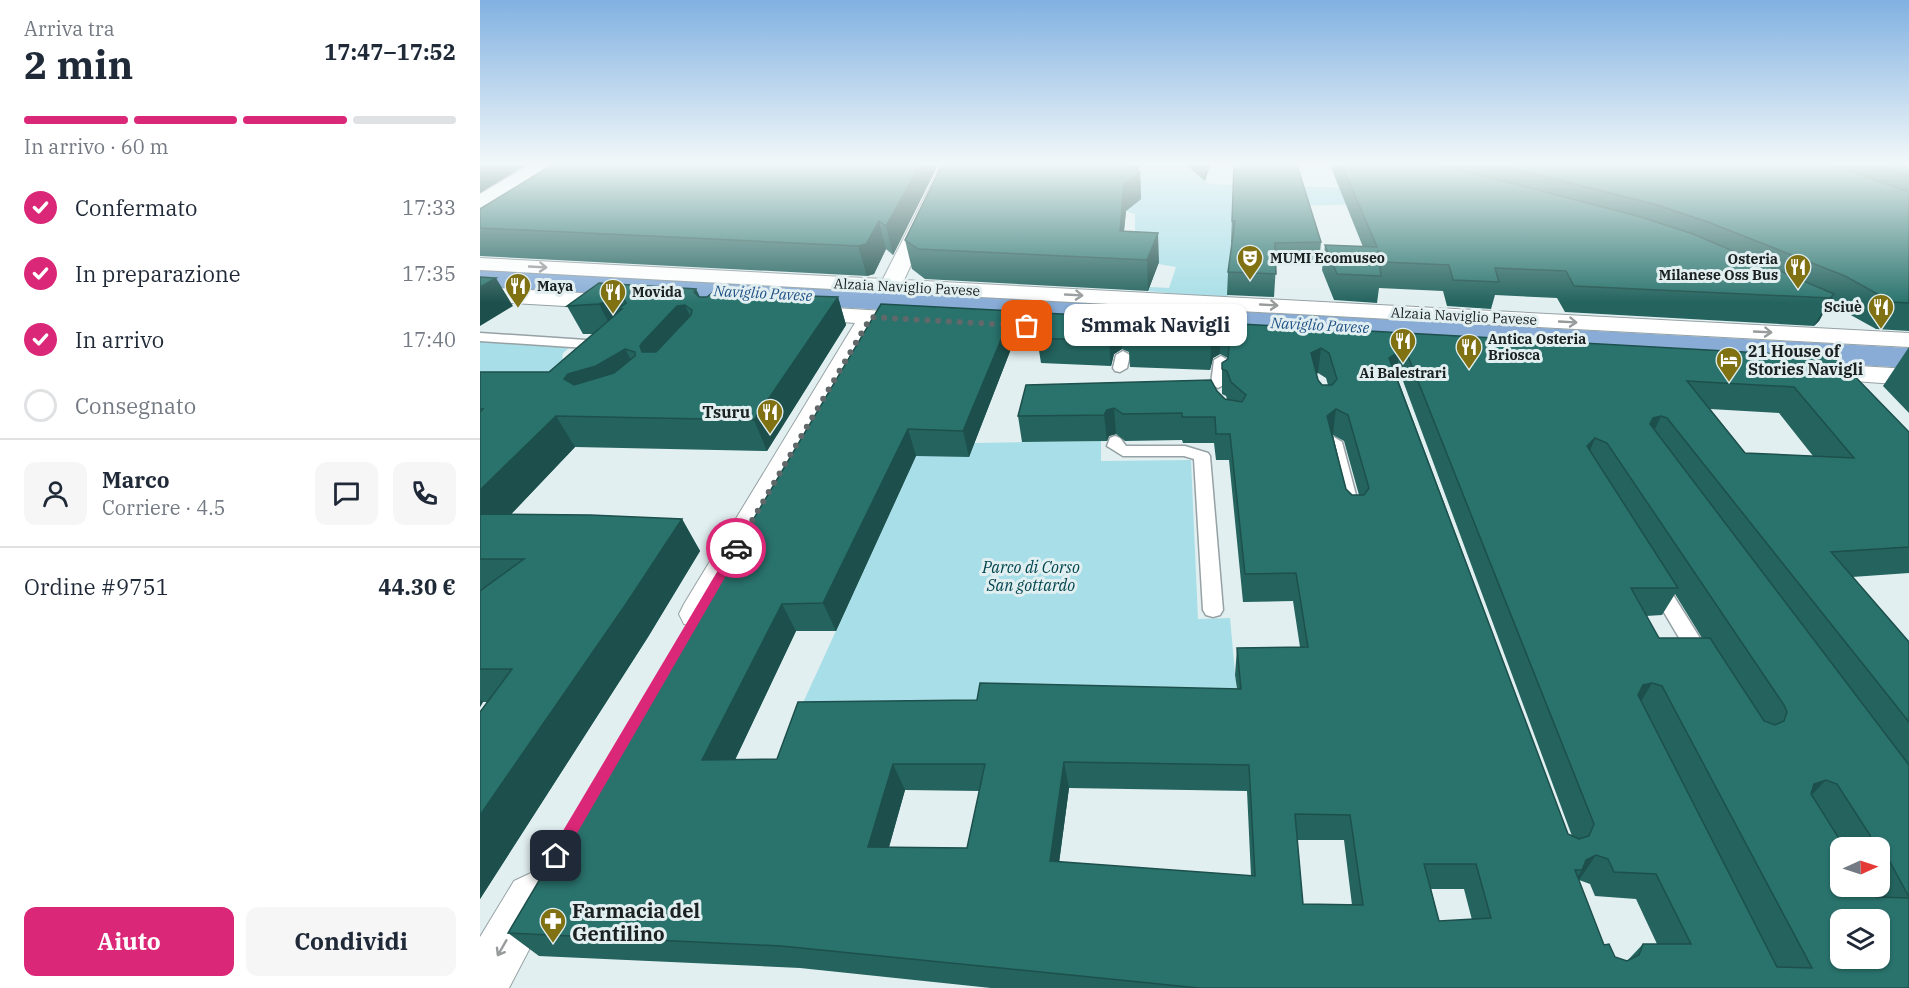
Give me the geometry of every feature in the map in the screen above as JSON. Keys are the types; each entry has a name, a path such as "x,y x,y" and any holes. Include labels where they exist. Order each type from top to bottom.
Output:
{"street":[{"path":"678,648 880,302 926,211"},
{"name":"Alzaia Naviglio Pavese","path":"480,264 880,302 1909,340"},
{"path":"480,294 641,304"},
{"path":"782,312 880,302 948,322 1099,330"},
{"path":"1830,315 1874,338"},
{"path":"1781,369 1909,377"},
{"path":"1840,373 1866,401"},
{"path":"480,987 551,864"}],"lane":[{"path":"480,337 586,344 614,339"},
{"path":"1218,384 1222,346"},
{"path":"1115,441 1115,446 1123,451 1185,451 1202,456 1212,609"},
{"path":"1334,442 1353,516"},
{"path":"1647,570 1709,670"}],"green space":[{"path":"1126,211 1238,211 1236,243 1227,299 1148,291 1150,287 1169,288 1176,267 1135,260 1135,214"},
{"path":"480,341 570,347 563,353 562,358 568,362 572,398 480,397"},
{"name":"Parco di Corso San gottardo","path":"1101,441 1101,461 1191,460 1198,619 1230,618 1239,717 791,729 916,456 974,443"}],"water":[{"name":"Naviglio Pavese","path":"480,270 1909,348 1909,368 480,287"}],"building":[{"path":"480,211 894,211 886,226 879,221 866,244 858,246 480,228"},
{"path":"919,211 1122,211 1120,231 1158,233 1147,260 918,249 905,240"},
{"path":"1232,211 1311,211 1321,242 1275,243 1276,274 1228,272 1235,221 1232,221"},
{"path":"1362,211 1618,211 1693,234 1834,294 1830,298 1574,286 1566,271 1495,268 1499,282 1453,280 1449,265 1383,262 1378,250 1381,276 1337,274 1325,245 1377,247"},
{"path":"1675,211 1909,211 1909,303 1892,302 1845,276"},
{"path":"480,277 496,278 480,287"},
{"path":"599,283 696,289 694,292 699,297 707,297 712,293 838,297 754,420 556,416 480,490 480,412 483,409 480,409 480,372 549,372 626,303 624,299 618,297 599,304 567,306","holes":["685,305 692,310 691,315 656,352 642,352 640,346 642,343 677,306","625,349 635,352 635,356 614,373 574,385 564,379 568,374 596,366"]},
{"path":"881,304 1013,311 963,431 908,429 823,603 782,604 702,760 777,759 798,702 977,700 980,683 1241,689 1237,648 1308,647 1296,573 1245,574 1230,434 1216,434 1215,417 1182,417 1182,413 1123,414 1114,408 1107,410 1104,415 1018,416 1026,385 1211,380 1225,399 1242,402 1246,395 1231,382 1227,371 1222,369 1222,363 1228,359 1230,333 1220,329 1213,333 1211,345 1128,342 1131,329 1120,325 1112,330 1109,341 1037,338 1044,313 1836,357 1909,432 1909,547 1831,552 1909,642 1909,722 1667,418 1661,416 1653,418 1650,424 1909,765 1909,897 1890,862 1890,837 1870,837 1837,784 1826,780 1814,784 1811,794 1838,837 1830,837 1830,897 1909,898 1909,988 1199,988 781,946 508,933","holes":["1321,348 1329,353 1337,379 1332,385 1322,385 1318,380 1311,353","1400,351 1408,356 1594,824 1589,836 1579,839 1568,834 1389,358","1687,381 1794,387 1854,458 1745,453","1336,409 1348,415 1369,488 1364,495 1352,495 1346,489 1327,416","1595,438 1607,443 1784,705 1787,712 1784,721 1775,725 1764,721 1710,638 1659,638 1631,588 1678,588 1587,446","1652,683 1662,686 1812,968 1777,967 1638,695 1643,685","1064,762 1249,765 1255,876 1050,861","893,764 985,764 967,848 868,847","1295,814 1350,815 1363,905 1303,904","1596,855 1608,859 1614,872 1656,874 1691,944 1643,944 1639,955 1627,961 1615,957 1609,944 1604,945 1575,870 1582,870 1586,860","1424,864 1476,864 1491,918 1439,921"]},
{"path":"480,514 682,519 480,815 480,712 512,669 480,669 480,591 524,559 480,559"}],"way so far":[{"path":"736,548 871,317 1027,326"}],"place":[{"name":"MUMI Ecomuseo","path":"1250,281"},
{"name":"Osteria Milanese Oss Bus","path":"1798,290"},
{"name":"Maya","path":"518,309"},
{"name":"Movida","path":"613,315"},
{"name":"Smmak Navigli","path":"1027,326"},
{"name":"Sciuè","path":"1881,330"},
{"name":"Ai Balestrari","path":"1403,364"},
{"name":"Antica Osteria Briosca","path":"1469,370"},
{"name":"21 House of Stories Navigli","path":"1729,383"},
{"name":"Tsuru","path":"770,435"},
{"name":"Farmacia del Gentilino","path":"553,944"}],"route":[{"path":"556,856 736,548"}]}
